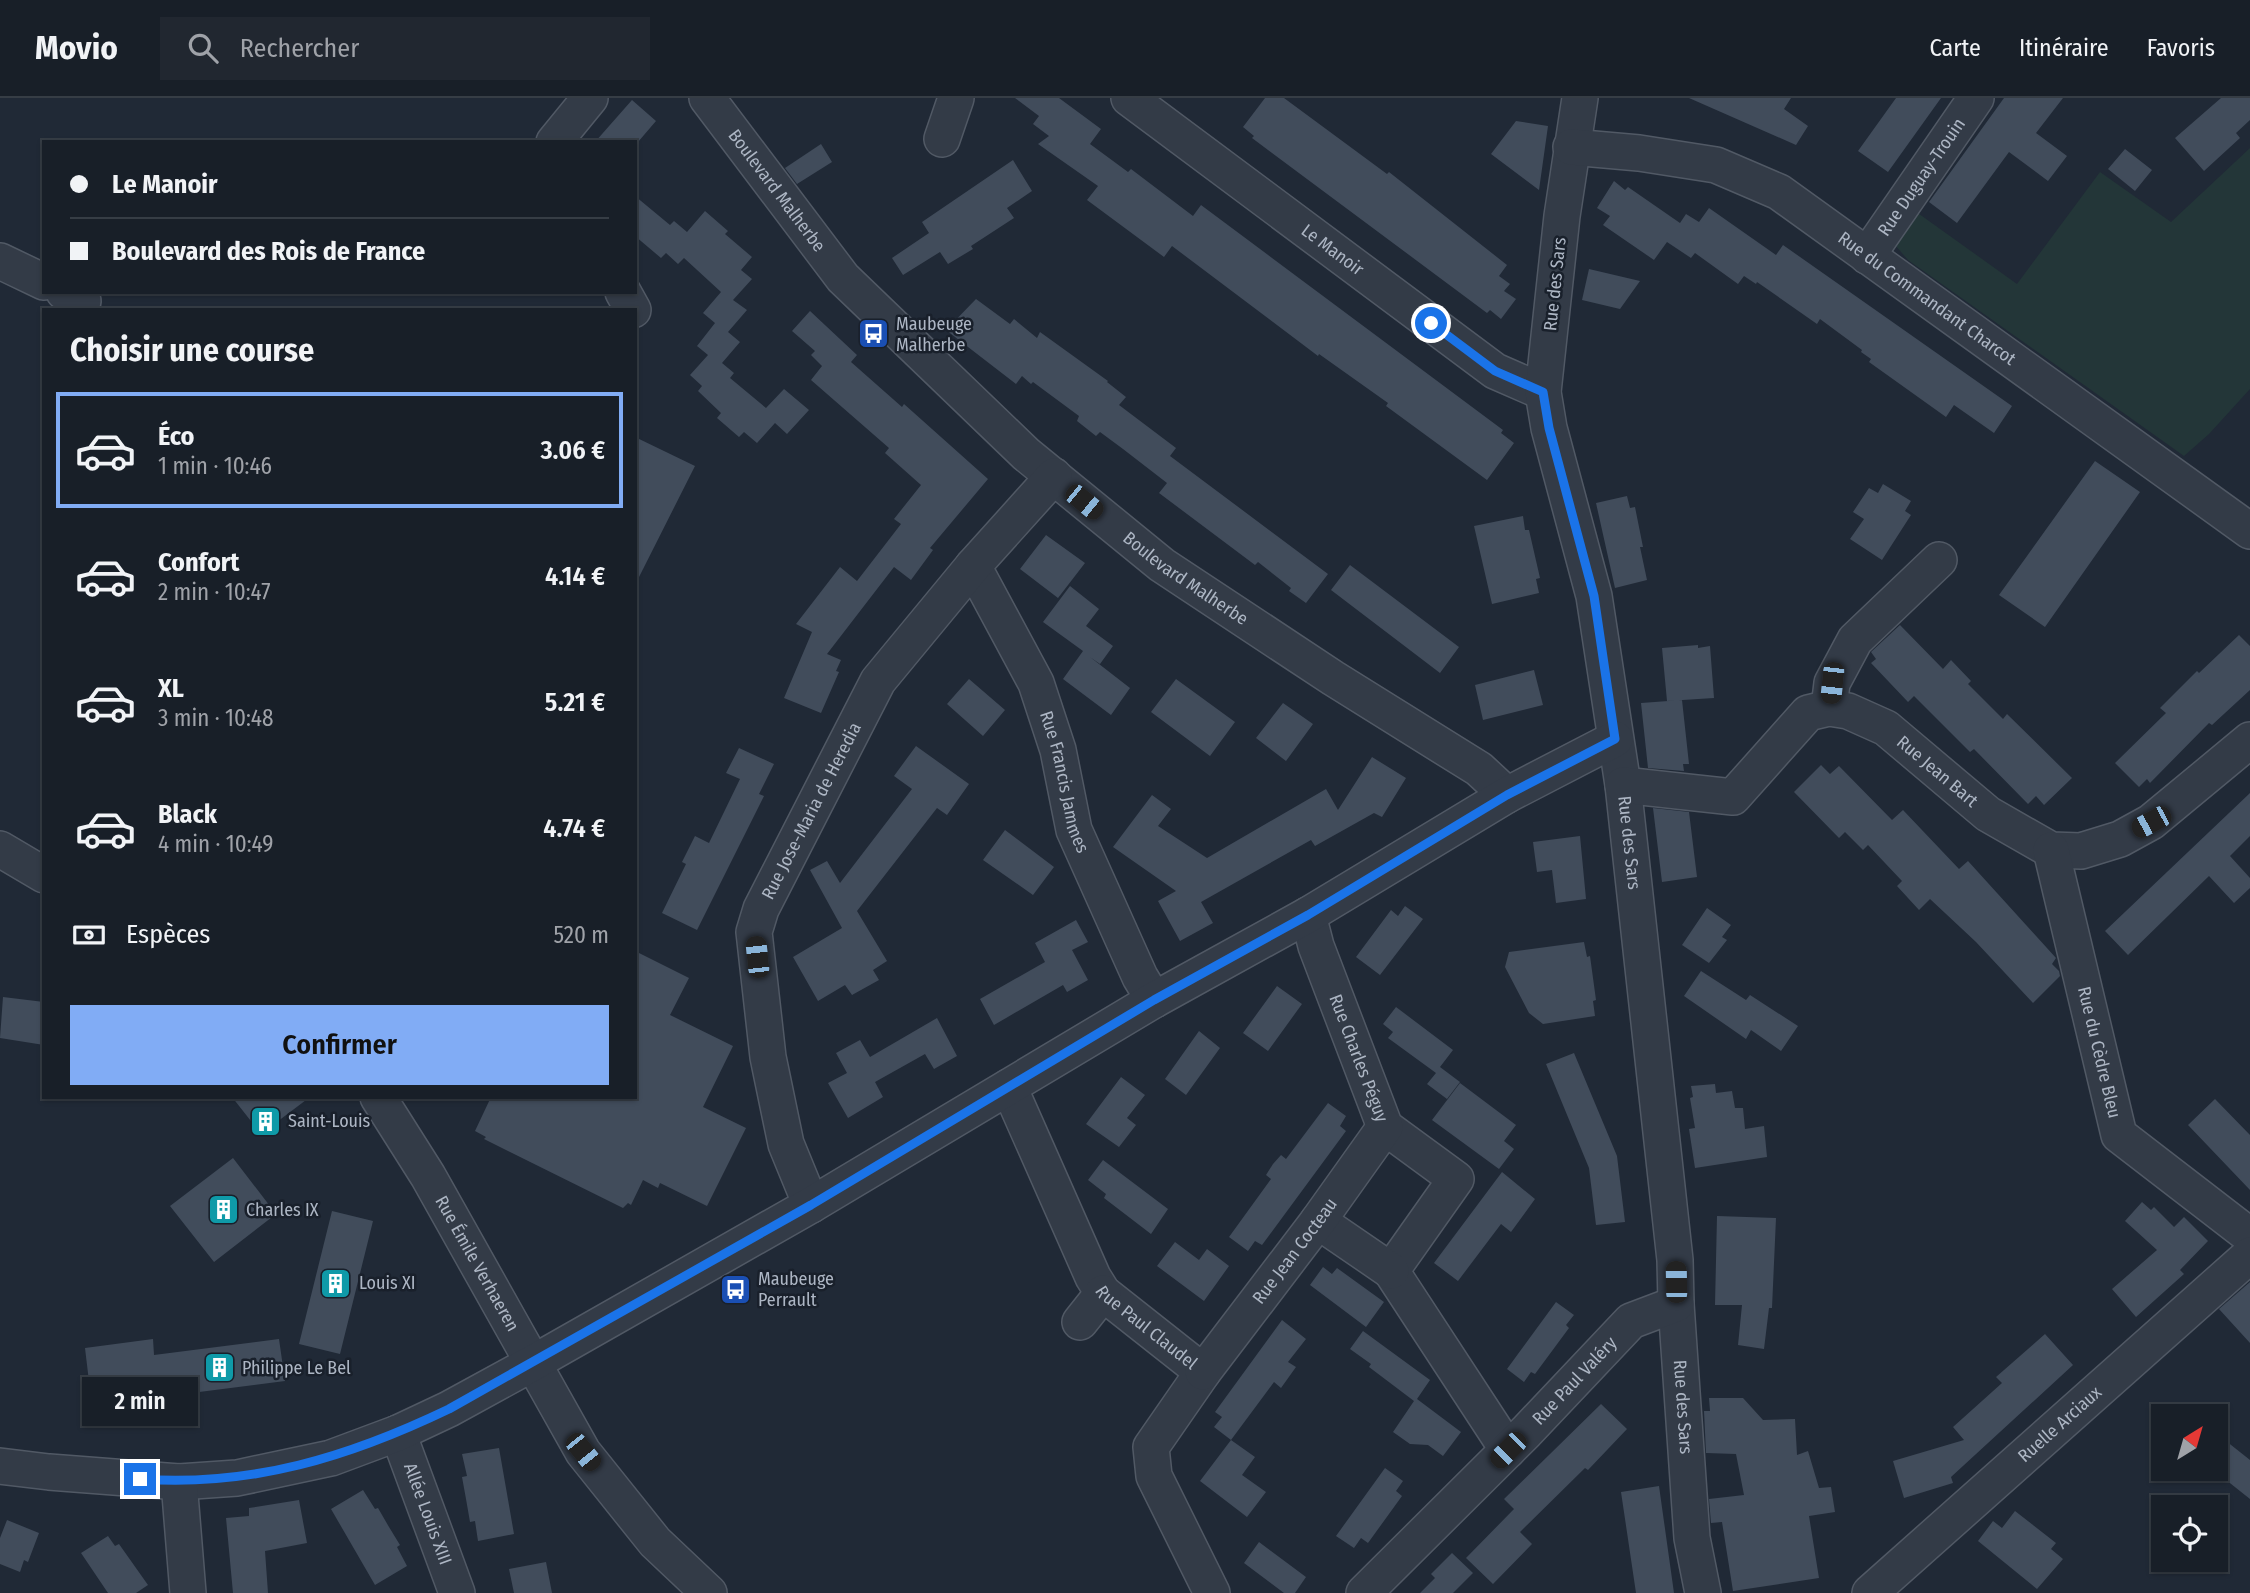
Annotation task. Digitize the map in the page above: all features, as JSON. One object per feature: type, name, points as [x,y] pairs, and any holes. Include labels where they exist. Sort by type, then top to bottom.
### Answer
[{"type":"street","points":[[556,140],[590,98]]},
{"type":"street","name":"Boulevard Malherbe","points":[[707,98],[843,278],[1026,454],[1162,565],[1333,678],[1479,769],[1507,795]]},
{"type":"street","points":[[942,139],[956,98]]},
{"type":"street","name":"Le Manoir","points":[[1129,98],[1495,371],[1543,392]]},
{"type":"street","name":"Rue des Sars","points":[[1580,98],[1571,147],[1543,392],[1549,428],[1594,596],[1623,785],[1675,1260],[1692,1538],[1703,1593]]},
{"type":"street","name":"Rue Duguay-Trouin","points":[[1867,256],[1976,98]]},
{"type":"street","name":"Rue du Commandant Charcot","points":[[1571,147],[1639,153],[1716,165],[1779,192],[2250,531]]},
{"type":"street","points":[[0,261],[42,281]]},
{"type":"street","name":"Rue Jose-Maria de Heredia","points":[[811,1205],[786,1144],[768,1056],[754,932],[761,909],[878,681],[973,566],[1054,476]]},
{"type":"street","points":[[1623,785],[1733,797],[1808,713],[1829,708],[1832,683],[1855,640],[1939,561]]},
{"type":"street","name":"Rue Francis Jammes","points":[[973,566],[1036,683],[1058,750],[1074,830],[1140,977],[1154,1000]]},
{"type":"street","name":"Rue Jean Bart","points":[[1829,708],[1848,711],[1885,727],[1988,814],[2051,850]]},
{"type":"street","points":[[0,1466],[179,1482],[237,1478],[331,1458],[398,1433],[449,1409],[533,1363],[811,1205],[1154,1000],[1308,915],[1507,795],[1615,739]]},
{"type":"street","points":[[2051,850],[2081,851],[2120,839],[2151,822],[2250,740]]},
{"type":"street","points":[[0,849],[42,874]]},
{"type":"street","name":"Rue du Cèdre Bleu","points":[[2051,850],[2119,1135],[2250,1236]]},
{"type":"street","name":"Rue Charles Péguy","points":[[1308,915],[1316,946],[1385,1127],[1457,1179],[1391,1271]]},
{"type":"street","name":"Rue Paul Claudel","points":[[1009,1087],[1093,1277],[1103,1293],[1203,1372],[1151,1447],[1154,1476],[1212,1593]]},
{"type":"street","name":"Rue Émile Verhaeren","points":[[378,1099],[428,1176],[583,1452],[654,1542],[709,1593]]},
{"type":"street","name":"Rue Jean Cocteau","points":[[1203,1372],[1318,1221],[1385,1127]]},
{"type":"street","points":[[1318,1221],[1391,1271],[1508,1450]]},
{"type":"street","name":"Ruelle Arciaux","points":[[1870,1593],[2250,1255]]},
{"type":"street","points":[[1080,1322],[1103,1293]]},
{"type":"street","name":"Rue Paul Valéry","points":[[1364,1593],[1508,1450],[1632,1321],[1676,1304]]},
{"type":"street","name":"Allée Louis XIII","points":[[398,1433],[457,1593]]},
{"type":"street","points":[[179,1482],[188,1593]]},
{"type":"shaded area","points":[[2250,148],[2250,389],[2209,434],[2184,456],[1908,260],[1895,245],[1915,211],[2017,284],[2100,172],[2171,222]]},
{"type":"building","points":[[1015,98],[1059,98],[1101,129],[1090,144],[1128,172],[1131,169],[1193,216],[1201,205],[1503,430],[1501,433],[1514,443],[1487,480],[1386,406],[1388,403],[1319,354],[1318,356],[1172,246],[1164,257],[1087,200],[1098,186],[1038,144],[1049,136],[1033,124],[1039,116]]},
{"type":"building","points":[[1265,98],[1284,98],[1387,174],[1389,172],[1507,265],[1499,276],[1510,284],[1504,291],[1516,299],[1501,319],[1490,310],[1487,313],[1252,138],[1254,136],[1243,127]]},
{"type":"building","points":[[1689,98],[1791,98],[1784,109],[1808,126],[1796,145]]},
{"type":"building","points":[[1896,98],[1941,98],[1888,172],[1858,151]]},
{"type":"building","points":[[2004,98],[2063,98],[2036,133],[2067,156],[2048,181],[2009,152],[1957,223],[1929,202]]},
{"type":"building","points":[[2221,98],[2250,98],[2250,120],[2236,133],[2240,138],[2204,171],[2175,138]]},
{"type":"building","points":[[632,100],[656,121],[638,142],[597,140]]},
{"type":"building","points":[[1516,121],[1548,126],[1539,190],[1491,154]]},
{"type":"building","points":[[821,144],[832,162],[797,184],[785,168]]},
{"type":"building","points":[[2125,149],[2152,170],[2135,191],[2108,169]]},
{"type":"building","points":[[1013,160],[1032,191],[1007,208],[1014,218],[948,264],[940,252],[903,275],[892,258],[929,233],[922,222]]},
{"type":"building","points":[[1614,181],[1625,190],[1628,187],[1680,223],[1686,214],[1699,222],[1709,208],[1776,255],[1783,245],[2012,406],[1994,433],[1954,405],[1946,417],[1869,362],[1871,359],[1861,352],[1862,350],[1820,319],[1817,324],[1757,282],[1756,284],[1744,276],[1738,284],[1695,253],[1691,258],[1667,242],[1654,260],[1603,225],[1610,216],[1597,208]]},
{"type":"building","points":[[637,198],[670,225],[674,221],[687,232],[705,211],[728,231],[725,234],[752,257],[741,270],[752,279],[733,300],[747,310],[728,332],[740,342],[722,363],[734,373],[730,378],[766,408],[784,389],[809,410],[787,434],[775,423],[757,443],[744,432],[739,437],[717,418],[721,413],[698,391],[702,386],[690,375],[708,355],[697,346],[715,323],[703,313],[721,292],[684,258],[678,264],[666,253],[661,258],[637,238]]},
{"type":"building","points":[[1589,269],[1640,281],[1620,309],[1582,300]]},
{"type":"building","points":[[976,299],[1010,324],[1014,319],[1037,338],[1040,332],[1108,381],[1126,397],[1119,405],[1176,448],[1170,456],[1328,574],[1306,603],[1258,562],[1255,565],[1159,493],[1167,483],[1123,449],[1100,432],[1096,436],[1077,421],[1079,416],[1033,382],[1031,384],[1022,376],[1016,384],[946,330]]},
{"type":"building","points":[[810,311],[857,355],[851,362],[902,407],[904,404],[988,479],[930,548],[933,550],[911,580],[894,567],[827,654],[841,660],[836,671],[839,672],[821,713],[784,698],[812,632],[796,624],[840,567],[857,581],[901,524],[894,519],[921,485],[885,453],[889,448],[811,380],[822,366],[811,355],[815,351],[792,331]]},
{"type":"building","points":[[637,438],[695,466],[637,581]]},
{"type":"building","points":[[2095,461],[2140,492],[2045,627],[1999,595]]},
{"type":"building","points":[[1883,484],[1911,501],[1905,511],[1911,515],[1882,560],[1850,539],[1864,519],[1853,512],[1869,488],[1878,493]]},
{"type":"building","points":[[1627,496],[1630,508],[1635,507],[1647,580],[1615,588],[1596,503]]},
{"type":"building","points":[[1523,516],[1540,578],[1536,579],[1539,593],[1492,604],[1474,526]]},
{"type":"building","points":[[1046,535],[1085,563],[1058,598],[1020,569]]},
{"type":"building","points":[[1350,565],[1459,647],[1440,673],[1331,590]]},
{"type":"building","points":[[1070,586],[1099,609],[1086,626],[1113,646],[1100,664],[1090,657],[1130,688],[1111,715],[1063,679],[1083,651],[1043,622]]},
{"type":"building","points":[[1900,625],[1943,669],[1951,660],[1971,681],[1968,684],[2003,719],[2007,714],[2072,778],[2044,805],[2036,796],[2028,804],[1974,749],[1970,752],[1914,696],[1908,702],[1871,663],[1876,659],[1871,652]]},
{"type":"building","points":[[2239,635],[2250,646],[2250,690],[2212,725],[2209,723],[2150,783],[2147,779],[2139,787],[2115,763],[2166,713],[2160,708]]},
{"type":"building","points":[[1698,645],[1698,648],[1710,646],[1714,698],[1667,701],[1662,648]]},
{"type":"building","points":[[1534,670],[1543,705],[1483,720],[1475,685]]},
{"type":"building","points":[[969,679],[1005,710],[983,736],[947,704]]},
{"type":"building","points":[[1176,679],[1235,722],[1210,756],[1151,712]]},
{"type":"building","points":[[1682,700],[1689,764],[1683,764],[1684,771],[1648,768],[1641,703]]},
{"type":"building","points":[[1283,703],[1313,724],[1286,761],[1256,738]]},
{"type":"building","points":[[916,746],[969,784],[947,815],[937,808],[857,911],[887,961],[873,970],[879,980],[852,995],[845,985],[818,1001],[793,957],[842,928],[810,870],[827,861],[840,883],[912,789],[894,776]]},
{"type":"building","points":[[739,748],[774,764],[759,794],[764,796],[697,930],[662,913],[686,864],[682,862],[695,836],[709,843],[740,779],[726,773]]},
{"type":"building","points":[[1372,757],[1406,778],[1382,817],[1374,813],[1315,846],[1311,840],[1201,902],[1213,923],[1180,941],[1158,901],[1176,891],[1113,847],[1152,795],[1171,809],[1158,826],[1207,858],[1326,789],[1338,810]]},
{"type":"building","points":[[1821,765],[1830,774],[1839,766],[1892,820],[1903,810],[1959,869],[1968,861],[2056,958],[2052,964],[2060,976],[2033,1003],[1976,942],[1930,899],[1919,910],[1897,886],[1902,881],[1868,845],[1863,850],[1845,832],[1839,838],[1794,792]]},
{"type":"building","points":[[2250,793],[2250,836],[2230,856],[2250,878],[2250,888],[2234,903],[2209,876],[2128,955],[2105,931]]},
{"type":"building","points":[[1653,808],[1689,812],[1697,877],[1662,882]]},
{"type":"building","points":[[1005,830],[1054,867],[1033,895],[983,860]]},
{"type":"building","points":[[1580,836],[1586,899],[1556,903],[1552,870],[1537,872],[1533,842]]},
{"type":"building","points":[[1405,906],[1423,919],[1380,975],[1356,957],[1391,910],[1398,916]]},
{"type":"building","points":[[1707,908],[1731,925],[1722,937],[1727,940],[1709,963],[1682,945]]},
{"type":"building","points":[[1076,920],[1088,942],[1072,950],[1088,980],[1067,992],[1063,985],[994,1025],[980,999],[1045,962],[1035,943]]},
{"type":"building","points":[[1584,942],[1587,957],[1590,956],[1596,1000],[1593,1001],[1595,1016],[1543,1024],[1529,1013],[1505,967],[1509,952]]},
{"type":"building","points":[[637,952],[689,978],[670,1015],[733,1046],[703,1107],[746,1128],[707,1206],[660,1183],[658,1188],[643,1180],[631,1205],[628,1203],[623,1208],[484,1139],[486,1137],[475,1131],[490,1099],[637,1099]]},
{"type":"building","points":[[1701,971],[1746,1000],[1750,995],[1798,1026],[1781,1051],[1751,1030],[1746,1039],[1684,996]]},
{"type":"building","points":[[1277,986],[1302,1004],[1268,1051],[1243,1033]]},
{"type":"building","points":[[3,997],[42,1002],[42,1045],[0,1038]]},
{"type":"building","points":[[1396,1007],[1453,1050],[1440,1067],[1460,1082],[1447,1099],[1427,1084],[1436,1073],[1388,1038],[1393,1032],[1383,1024]]},
{"type":"building","points":[[937,1018],[957,1056],[934,1069],[925,1054],[875,1082],[883,1097],[848,1118],[828,1083],[847,1073],[836,1053],[860,1040],[870,1057]]},
{"type":"building","points":[[1199,1031],[1220,1048],[1186,1095],[1165,1079]]},
{"type":"building","points":[[1574,1053],[1617,1156],[1625,1222],[1596,1225],[1589,1168],[1546,1064]]},
{"type":"building","points":[[1121,1077],[1145,1095],[1127,1118],[1136,1125],[1119,1147],[1086,1124]]},
{"type":"building","points":[[1460,1083],[1516,1125],[1504,1141],[1514,1149],[1499,1169],[1432,1120]]},
{"type":"building","points":[[1715,1084],[1716,1093],[1732,1091],[1735,1108],[1743,1108],[1745,1129],[1764,1126],[1767,1157],[1695,1168],[1689,1129],[1695,1128],[1690,1098],[1693,1097],[1691,1086]]},
{"type":"building","name":"Saint-Louis","points":[[234,1099],[307,1099],[261,1134]]},
{"type":"building","points":[[2215,1099],[2250,1135],[2250,1190],[2188,1125]]},
{"type":"building","points":[[1328,1103],[1346,1116],[1340,1126],[1346,1131],[1262,1245],[1255,1241],[1248,1251],[1229,1237],[1271,1179],[1266,1175],[1273,1164],[1281,1155],[1286,1159]]},
{"type":"building","name":"Charles IX","points":[[233,1158],[276,1214],[214,1262],[170,1206]]},
{"type":"building","points":[[1103,1160],[1168,1209],[1151,1234],[1104,1198],[1106,1194],[1088,1180]]},
{"type":"building","points":[[1502,1172],[1535,1199],[1511,1232],[1501,1224],[1458,1281],[1434,1263]]},
{"type":"building","points":[[2142,1202],[2151,1210],[2154,1207],[2174,1227],[2184,1217],[2208,1241],[2180,1270],[2184,1274],[2136,1317],[2112,1289],[2157,1250],[2125,1221]]},
{"type":"building","name":"Louis XI","points":[[332,1211],[373,1221],[340,1354],[299,1344]]},
{"type":"building","points":[[1717,1216],[1776,1218],[1772,1308],[1769,1308],[1764,1349],[1738,1345],[1742,1305],[1715,1305]]},
{"type":"building","points":[[1175,1242],[1199,1260],[1207,1249],[1229,1266],[1204,1301],[1157,1266]]},
{"type":"building","points":[[1323,1267],[1332,1274],[1337,1268],[1384,1302],[1366,1327],[1310,1285]]},
{"type":"building","points":[[2250,1282],[2250,1343],[2219,1309]]},
{"type":"building","points":[[1556,1302],[1574,1315],[1566,1325],[1569,1328],[1535,1374],[1531,1372],[1524,1382],[1507,1369]]},
{"type":"building","points":[[1282,1320],[1306,1339],[1288,1362],[1296,1367],[1281,1388],[1274,1382],[1231,1440],[1214,1427],[1222,1417],[1215,1412]]},
{"type":"building","points":[[1363,1331],[1430,1380],[1417,1399],[1461,1432],[1443,1456],[1428,1445],[1410,1444],[1393,1432],[1414,1401],[1350,1349]]},
{"type":"building","points":[[2045,1334],[2073,1365],[1951,1477],[1953,1483],[1904,1498],[1893,1461],[1964,1440],[1953,1427],[2002,1383],[1996,1377]]},
{"type":"building","name":"Philippe Le Bel","points":[[153,1339],[154,1355],[279,1339],[285,1381],[160,1397],[158,1381],[90,1390],[85,1348]]},
{"type":"building","points":[[1709,1398],[1743,1398],[1763,1420],[1795,1419],[1797,1455],[1808,1451],[1819,1488],[1831,1487],[1835,1512],[1809,1516],[1819,1578],[1733,1591],[1722,1522],[1711,1523],[1709,1499],[1744,1495],[1736,1454],[1706,1453],[1704,1411],[1710,1411]]},
{"type":"building","points":[[1601,1404],[1627,1429],[1588,1470],[1585,1468],[1520,1532],[1532,1544],[1493,1584],[1466,1558],[1514,1509],[1504,1499]]},
{"type":"building","points":[[1231,1440],[1255,1457],[1242,1475],[1266,1492],[1247,1517],[1200,1481]]},
{"type":"building","points":[[2228,1443],[2250,1460],[2250,1499],[2227,1481]]},
{"type":"building","points":[[499,1448],[514,1534],[478,1541],[475,1521],[470,1522],[462,1477],[467,1476],[462,1454]]},
{"type":"building","points":[[1385,1468],[1403,1481],[1396,1491],[1402,1496],[1368,1543],[1361,1538],[1354,1548],[1336,1536]]},
{"type":"building","points":[[1659,1486],[1674,1593],[1636,1593],[1621,1492]]},
{"type":"building","points":[[363,1490],[375,1509],[378,1508],[400,1545],[397,1547],[407,1566],[375,1585],[331,1509]]},
{"type":"building","points":[[299,1500],[307,1543],[265,1551],[268,1593],[233,1593],[226,1518],[249,1516],[249,1508]]},
{"type":"building","points":[[2015,1511],[2056,1543],[2051,1549],[2063,1559],[2037,1589],[1978,1541],[1993,1521],[2002,1528]]},
{"type":"building","points":[[7,1520],[39,1533],[28,1562],[24,1560],[20,1572],[0,1564],[0,1538]]},
{"type":"building","points":[[108,1536],[115,1546],[119,1544],[148,1585],[136,1593],[108,1593],[81,1553]]},
{"type":"building","points":[[1259,1542],[1306,1577],[1295,1593],[1284,1593],[1244,1563]]},
{"type":"building","points":[[1452,1553],[1473,1573],[1453,1593],[1420,1593],[1435,1578],[1431,1574]]},
{"type":"building","points":[[546,1562],[552,1593],[514,1593],[509,1569]]},
{"type":"place","name":"Maubeuge Malherbe","points":[[873,334]]},
{"type":"place","name":"Saint-Louis","points":[[265,1121]]},
{"type":"place","name":"Charles IX","points":[[223,1210]]},
{"type":"place","name":"Louis XI","points":[[336,1283]]},
{"type":"place","name":"Maubeuge Perrault","points":[[735,1289]]},
{"type":"place","name":"Philippe Le Bel","points":[[219,1368]]},
{"type":"route","points":[[140,1479],[179,1482],[237,1478],[331,1458],[398,1433],[449,1409],[811,1205],[1154,1000],[1308,915],[1507,795],[1615,739],[1594,596],[1549,428],[1543,392],[1495,371],[1431,323]]}]
